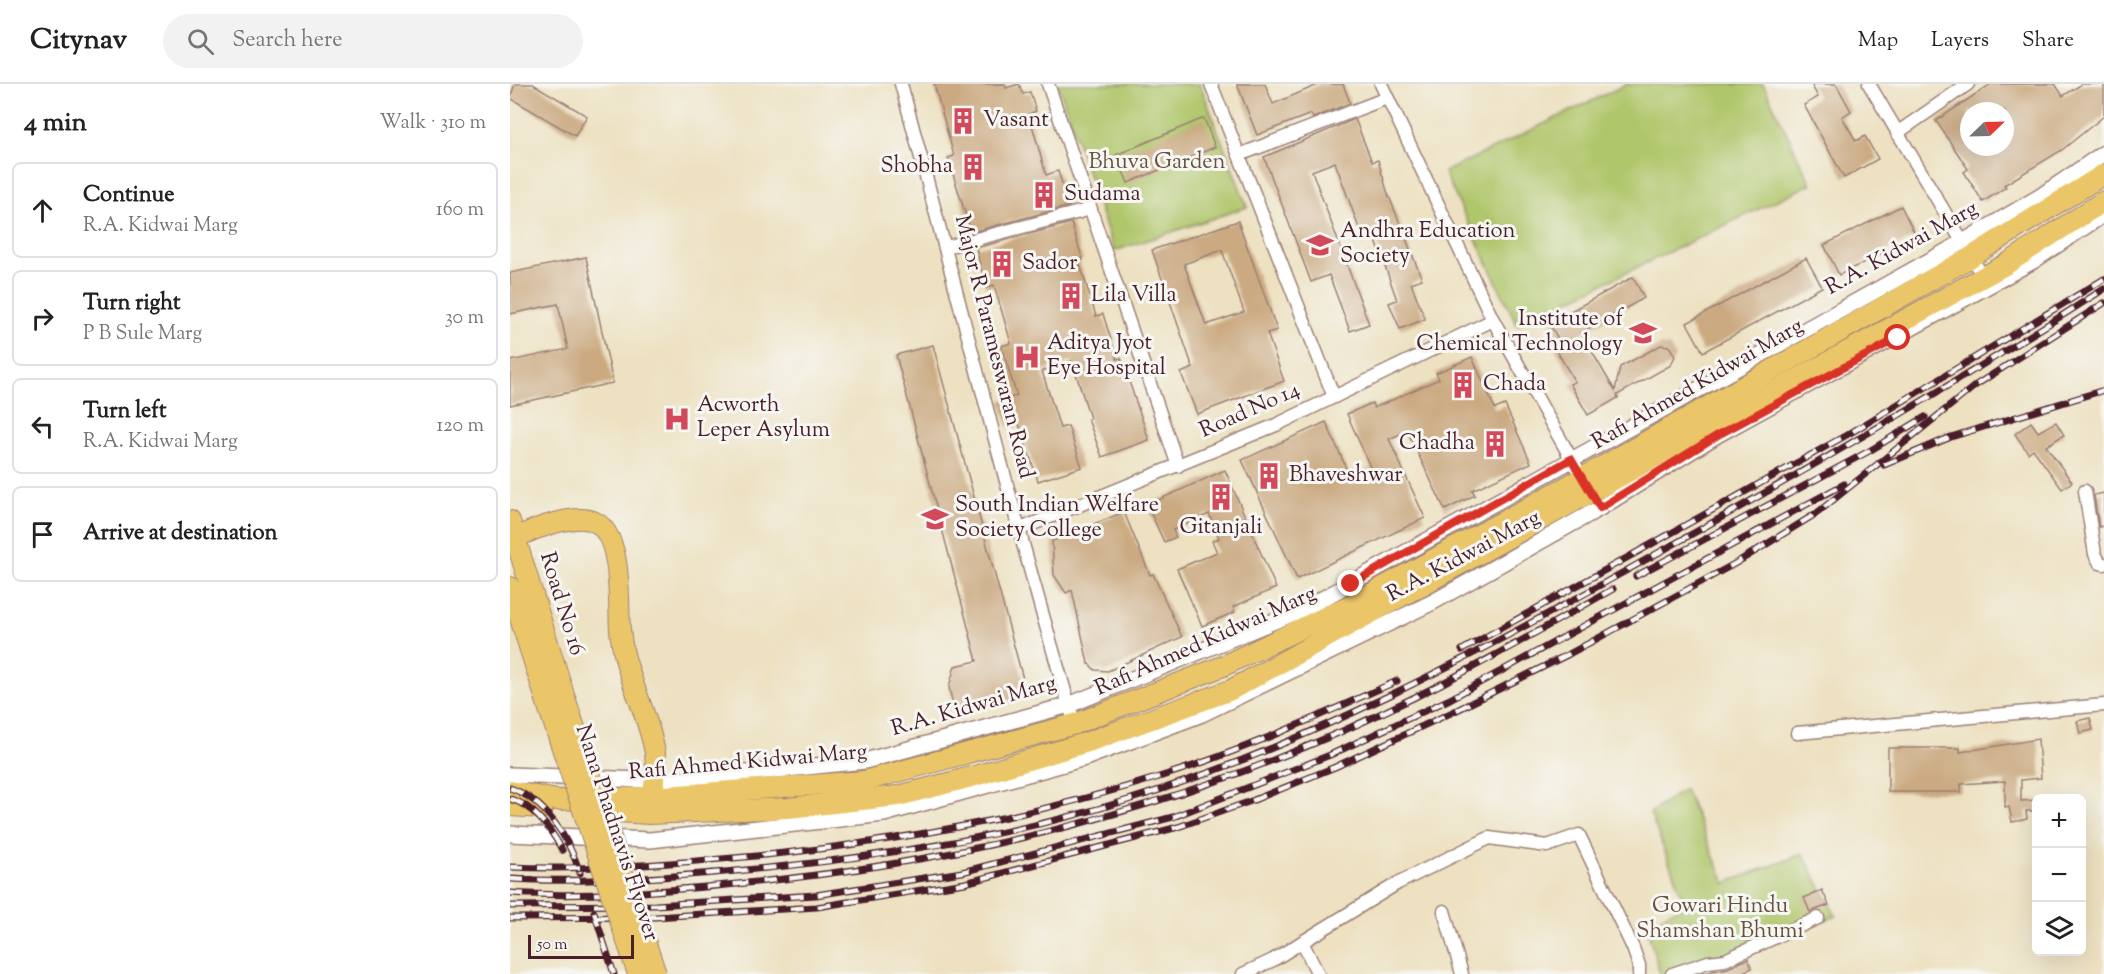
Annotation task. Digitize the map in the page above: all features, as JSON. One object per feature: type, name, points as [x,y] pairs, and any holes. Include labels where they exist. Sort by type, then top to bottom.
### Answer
[{"type":"main road","name":"Rafi Ahmed Kidwai Marg","points":[[510,791],[557,800],[653,797],[864,781],[1075,724],[1222,666],[1356,602],[1585,484],[1967,249],[2104,174]]},
{"type":"main road","points":[[510,806],[653,797],[788,808],[898,796],[1083,751],[1231,690],[1585,484],[1986,281],[2104,201]]},
{"type":"main road","points":[[513,529],[539,527],[572,520],[594,520],[606,531],[615,557],[621,633],[654,751],[653,797]]},
{"type":"main road","name":"Road No 16","points":[[513,529],[557,703]]},
{"type":"main road","name":"Road No 16","points":[[510,587],[557,703]]},
{"type":"main road","name":"Nana Phadnavis Flyover","points":[[557,703],[638,974]]},
{"type":"main road","name":"Nana Phadnavis Flyover","points":[[557,703],[656,974]]},
{"type":"street","name":"Major R Parameswaran Road","points":[[901,84],[946,247],[1018,530],[1083,751]]},
{"type":"street","points":[[1048,84],[1178,466]]},
{"type":"street","points":[[1211,84],[1334,397]]},
{"type":"street","points":[[1381,84],[1493,320],[1600,508]]},
{"type":"street","points":[[1869,84],[1986,281]]},
{"type":"street","points":[[1897,133],[1968,84]]},
{"type":"street","points":[[1239,155],[1387,98]]},
{"type":"street","name":"R.A. Kidwai Marg","points":[[510,776],[653,797],[668,780],[865,761],[1070,705],[1306,608],[1571,459],[1967,249],[2104,153]]},
{"type":"street","points":[[946,247],[1091,209]]},
{"type":"street","name":"R.A. Kidwai Marg","points":[[510,834],[650,840],[884,814],[1213,709],[1433,602],[1600,508],[1718,435],[1986,281],[2033,261],[2104,214]]},
{"type":"street","name":"Road No 14","points":[[1018,530],[1178,466],[1334,397],[1493,320]]},
{"type":"street","points":[[2085,491],[2096,554],[2100,563],[2104,564]]},
{"type":"street","points":[[1797,734],[2104,705]]},
{"type":"street","points":[[650,840],[653,797]]},
{"type":"street","points":[[1243,974],[1273,960],[1398,883],[1489,838],[1547,846],[1579,835],[1640,964],[1639,974]]},
{"type":"street","points":[[1444,911],[1462,974]]},
{"type":"street","points":[[1672,974],[1708,962],[1725,960],[1818,918]]},
{"type":"street","points":[[1302,942],[1318,974]]},
{"type":"green space","name":"Bhuva Garden","points":[[1058,84],[1200,84],[1247,207],[1114,251]]},
{"type":"green space","points":[[1627,84],[1763,84],[1811,184],[1517,325],[1444,172]]},
{"type":"green space","name":"Gowari Hindu Shamshan Bhumi","points":[[1685,789],[1725,883],[1803,854],[1836,916],[1683,974],[1660,974],[1646,925],[1685,904],[1650,813]]},
{"type":"building","points":[[515,84],[533,84],[587,116],[575,136],[510,98]]},
{"type":"building","points":[[934,84],[1005,84],[1006,88],[1019,84],[1023,94],[1030,92],[1036,111],[1029,114],[1046,175],[1058,171],[1069,206],[971,232],[948,158],[954,156]]},
{"type":"building","points":[[1237,84],[1265,84],[1273,104],[1320,84],[1343,84],[1350,103],[1313,118],[1311,114],[1257,135]]},
{"type":"building","points":[[1811,84],[1836,84],[1851,111],[1842,117],[1856,141],[1865,136],[1878,159],[1844,178],[1804,105],[1818,97]]},
{"type":"building","points":[[1991,84],[2055,84],[2063,96],[2082,84],[2104,84],[2104,116],[2062,150],[2004,185],[2006,187],[1983,202],[1964,172],[1968,169],[1936,121],[1960,105],[1960,156],[2014,156],[2014,102],[1964,102]]},
{"type":"building","points":[[1204,118],[1215,147],[1128,183],[1116,155]]},
{"type":"building","points":[[1355,119],[1372,162],[1378,160],[1387,191],[1422,279],[1411,283],[1425,319],[1400,329],[1389,303],[1397,300],[1375,238],[1364,242],[1335,162],[1312,171],[1369,324],[1350,331],[1329,275],[1311,282],[1264,157]]},
{"type":"building","points":[[1901,206],[1916,236],[1839,275],[1824,245]]},
{"type":"building","points":[[1238,221],[1277,330],[1267,333],[1284,381],[1197,414],[1181,373],[1193,368],[1152,250]],"holes":[[[1222,250],[1244,312],[1206,325],[1184,264]]]},
{"type":"building","points":[[1071,223],[1083,260],[1079,261],[1096,316],[1103,314],[1117,359],[1121,358],[1149,440],[1102,457],[1088,419],[1090,418],[1072,361],[1042,371],[1060,428],[1068,426],[1082,467],[1038,481],[1019,424],[1008,428],[1000,401],[1017,396],[1001,346],[1011,343],[994,285],[986,288],[976,248]]},
{"type":"building","points":[[586,257],[613,383],[510,405],[510,361],[568,349],[558,304],[510,314],[510,273]]},
{"type":"building","points":[[1806,258],[1822,287],[1703,352],[1687,323]]},
{"type":"building","points":[[1633,277],[1644,298],[1581,333],[1615,391],[1620,367],[1661,345],[1669,346],[1675,356],[1671,365],[1617,395],[1618,398],[1588,415],[1570,384],[1575,382],[1552,343],[1558,339],[1549,323]]},
{"type":"building","points":[[933,345],[1023,679],[1013,699],[968,712],[953,706],[949,687],[955,666],[977,661],[896,355]]},
{"type":"building","points":[[1472,357],[1495,409],[1505,405],[1531,463],[1472,490],[1475,495],[1445,510],[1407,431],[1389,439],[1425,518],[1297,579],[1242,460],[1326,422],[1351,479],[1371,469],[1347,414],[1372,403],[1374,408],[1439,379],[1436,373]]},
{"type":"building","points":[[2031,422],[2038,432],[2056,422],[2064,435],[2046,446],[2072,482],[2062,489],[2033,449],[2028,453],[2015,434]]},
{"type":"building","points":[[1225,470],[1276,588],[1233,607],[1235,612],[1202,626],[1177,569],[1217,552],[1212,541],[1219,538],[1209,514],[1173,530],[1176,537],[1164,542],[1147,505]]},
{"type":"building","points":[[2104,493],[2104,526],[2099,527],[2094,495]]},
{"type":"building","points":[[1124,512],[1150,575],[1153,574],[1182,637],[1108,671],[1095,670],[1088,663],[1072,590],[1066,593],[1054,575],[1052,541]]},
{"type":"building","points":[[2090,718],[2093,730],[2080,733],[2077,721]]},
{"type":"building","points":[[2038,739],[2041,778],[2021,780],[2021,801],[2032,800],[2032,811],[2026,811],[2027,819],[2012,822],[2009,807],[2005,807],[2005,781],[1961,784],[1961,792],[1888,792],[1888,748],[1960,748],[1960,752]]},
{"type":"building","points":[[1822,890],[1829,905],[1810,912],[1804,898]]},
{"type":"building","points":[[1748,959],[1752,968],[1738,974],[1700,974],[1728,968]]},
{"type":"railway","points":[[1462,650],[1852,432],[2104,279]]},
{"type":"railway","points":[[510,879],[595,880],[680,876],[884,854],[1032,826],[1128,800],[1195,778],[1326,725],[1517,631],[1816,464],[2104,289]]},
{"type":"railway","points":[[510,918],[655,917],[817,907],[965,883],[1178,827],[1254,800],[1335,767],[1457,710],[1569,654],[1736,563],[1817,513],[1976,385],[2104,303]]},
{"type":"railway","points":[[1884,465],[1951,437],[2104,390]]},
{"type":"railway","points":[[1636,576],[1871,450],[1925,417]]},
{"type":"railway","points":[[510,906],[655,905],[816,895],[962,872],[1173,817],[1330,755],[1450,699],[1844,484]]},
{"type":"railway","points":[[510,893],[567,895],[624,893],[825,874],[998,843],[1084,822],[1168,797],[1251,768],[1333,735],[1464,672],[1613,589]]},
{"type":"railway","points":[[510,867],[616,866],[776,854],[887,839],[997,819],[1105,793],[1189,767],[1279,733],[1397,681]]},
{"type":"railway","points":[[510,788],[523,794],[545,811],[563,834],[580,873]]},
{"type":"railway","points":[[510,799],[533,812],[553,834],[562,850]]},
{"type":"railway","points":[[594,912],[614,974]]},
{"type":"place","name":"Vasant","points":[[963,121]]},
{"type":"place","name":"Shobha","points":[[973,167]]},
{"type":"place","name":"Sudama","points":[[1044,195]]},
{"type":"place","name":"Andhra Education Society","points":[[1320,245]]},
{"type":"place","name":"Sador","points":[[1002,264]]},
{"type":"place","name":"Lila Villa","points":[[1071,296]]},
{"type":"place","name":"Institute of Chemical Technology","points":[[1643,333]]},
{"type":"place","name":"Aditya Jyot Eye Hospital","points":[[1027,357]]},
{"type":"place","name":"Chada","points":[[1463,385]]},
{"type":"place","name":"Acworth Leper Asylum","points":[[677,419]]},
{"type":"place","name":"Chadha","points":[[1495,444]]},
{"type":"place","name":"Bhaveshwar","points":[[1269,476]]},
{"type":"place","name":"Gitanjali","points":[[1221,497]]},
{"type":"place","name":"South Indian Welfare Society College","points":[[935,519]]},
{"type":"route","points":[[1351,584],[1571,459],[1600,508],[1718,435],[1898,338]]}]
